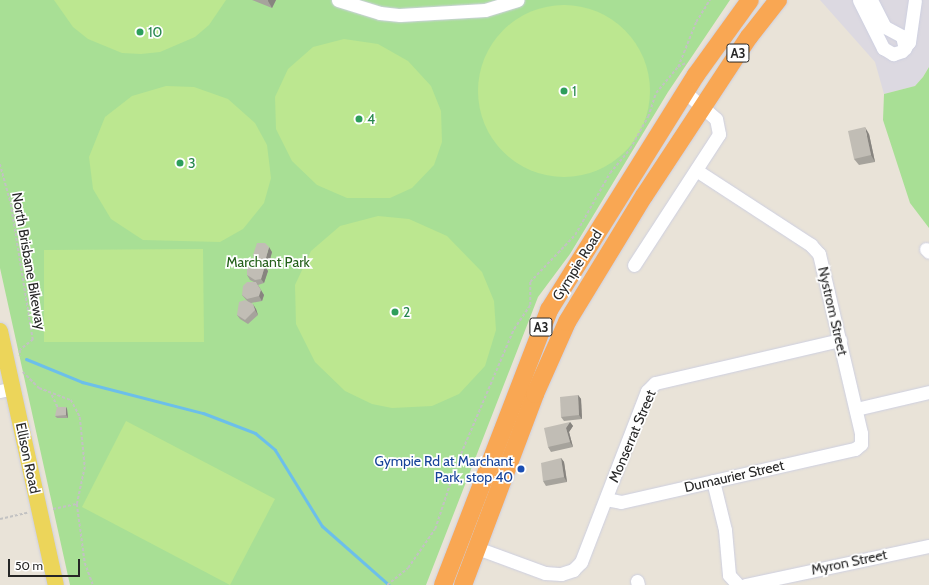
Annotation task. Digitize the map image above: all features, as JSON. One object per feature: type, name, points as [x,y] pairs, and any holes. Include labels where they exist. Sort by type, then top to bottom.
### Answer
[{"type":"highway","name":"Gympie Road","points":[[443,585],[549,310],[685,92],[750,0]]},
{"type":"highway","name":"Gympie Road","points":[[463,585],[535,394],[567,322],[703,106],[778,0]]},
{"type":"main road","name":"Ellison Road","points":[[0,330],[6,390],[40,511],[56,585]]},
{"type":"street","points":[[338,0],[380,13],[400,14],[485,10],[518,0]]},
{"type":"street","points":[[859,0],[885,51],[896,54],[904,49],[915,0]]},
{"type":"street","points":[[871,0],[885,27],[902,36],[904,49]]},
{"type":"street","points":[[634,265],[696,170],[720,130],[718,121],[703,106],[685,92]]},
{"type":"street","name":"Nystrom Street","points":[[696,170],[811,245],[819,254],[856,409],[860,444]]},
{"type":"street","name":"Monserrat Street","points":[[477,548],[545,572],[562,580],[581,562],[647,391],[655,383],[840,340]]},
{"type":"street","points":[[856,409],[929,392]]},
{"type":"street","name":"Dumaurier Street","points":[[606,499],[621,502],[855,449],[860,444]]},
{"type":"street","points":[[713,481],[725,530],[729,575],[739,585]]},
{"type":"street","name":"Myron Street","points":[[739,585],[929,546]]},
{"type":"path","name":"North Brisbane Bikeway","points":[[0,164],[11,204],[33,340],[20,350],[20,359]]},
{"type":"path","points":[[21,364],[27,378],[52,394],[71,400],[80,417],[85,467],[77,504],[85,563],[93,585]]},
{"type":"path","points":[[52,394],[58,410]]},
{"type":"path","points":[[457,463],[473,466],[476,462]]},
{"type":"path","points":[[0,520],[77,504]]},
{"type":"path","points":[[387,585],[395,578]]},
{"type":"shaded area","points":[[820,0],[929,0],[929,67],[923,77],[915,86],[884,94],[875,62]]},
{"type":"green space","name":"Marchant Park","points":[[0,0],[730,0],[668,92],[570,254],[538,297],[426,585],[70,585],[0,268]]},
{"type":"green space","name":"10","points":[[54,0],[226,0],[209,25],[195,37],[160,52],[141,54],[122,53],[88,39],[73,27]]},
{"type":"green space","name":"1","points":[[564,5],[581,7],[597,12],[612,20],[625,30],[635,43],[643,58],[648,74],[650,91],[648,108],[643,124],[635,139],[625,152],[612,162],[597,170],[581,175],[564,177],[547,175],[531,170],[516,162],[503,152],[493,139],[485,124],[480,108],[478,91],[480,74],[485,58],[493,43],[503,30],[516,20],[531,12],[547,7]]},
{"type":"green space","name":"4","points":[[344,39],[378,44],[408,61],[431,86],[441,111],[442,142],[434,165],[412,188],[390,198],[347,198],[317,185],[292,161],[276,129],[275,97],[288,69],[313,47]]},
{"type":"green space","points":[[929,67],[929,228],[910,203],[883,120],[884,94],[915,86]]},
{"type":"green space","name":"3","points":[[166,86],[194,87],[228,99],[255,123],[267,145],[271,178],[264,203],[243,229],[220,242],[143,240],[111,219],[93,189],[89,157],[105,117],[132,96]]},
{"type":"green space","name":"2","points":[[378,216],[409,219],[447,236],[482,272],[494,301],[496,330],[485,366],[459,394],[432,406],[392,408],[372,404],[345,391],[315,362],[296,324],[295,285],[311,251],[340,226]]},
{"type":"green space","points":[[203,249],[204,342],[44,342],[44,250]]},
{"type":"green space","points":[[126,421],[275,499],[230,585],[82,507]]},
{"type":"building","points":[[865,127],[871,155],[854,159],[848,131]]},
{"type":"building","points":[[257,243],[265,243],[269,247],[266,258],[260,260],[253,255]]},
{"type":"building","points":[[260,261],[265,266],[261,279],[255,280],[247,275],[247,266],[251,262]]},
{"type":"building","points":[[247,282],[256,282],[261,290],[259,296],[247,299],[242,295],[243,286]]},
{"type":"building","points":[[245,300],[253,304],[255,310],[245,320],[237,315],[239,302]]},
{"type":"building","points":[[578,395],[579,415],[561,417],[560,397]]},
{"type":"building","points":[[57,407],[66,407],[66,415],[55,416]]},
{"type":"building","points":[[570,422],[566,428],[570,442],[548,447],[544,428]]},
{"type":"building","points":[[561,458],[564,477],[543,481],[541,463]]},
{"type":"waterway","points":[[26,359],[82,382],[203,413],[255,433],[275,450],[322,526],[389,585]]},
{"type":"place","name":"10","points":[[140,32]]},
{"type":"place","name":"1","points":[[564,91]]},
{"type":"place","name":"4","points":[[359,119]]},
{"type":"place","name":"3","points":[[180,163]]},
{"type":"place","name":"2","points":[[395,312]]},
{"type":"place","name":"Gympie Rd at Marchant Park, stop 40","points":[[521,469]]}]
